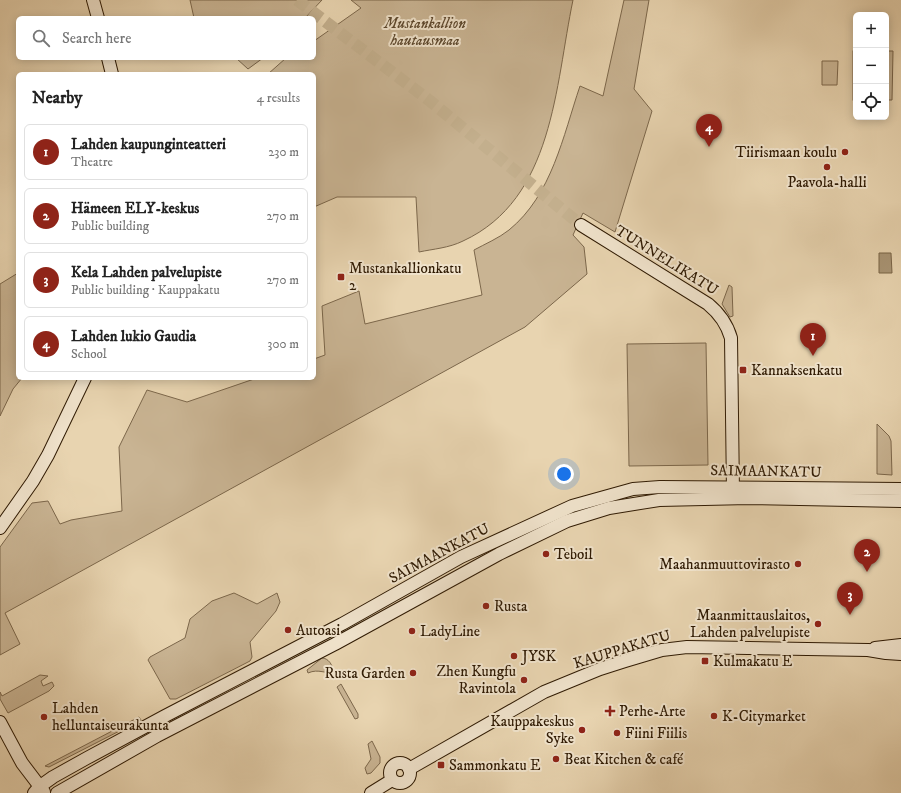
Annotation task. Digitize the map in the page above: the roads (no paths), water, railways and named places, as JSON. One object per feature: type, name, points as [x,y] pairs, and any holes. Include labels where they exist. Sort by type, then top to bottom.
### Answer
[{"type":"main road","points":[[93,0],[97,16]]},
{"type":"main road","points":[[108,60],[112,72]]},
{"type":"main road","name":"TUNNELIKATU","points":[[581,225],[708,304],[717,311],[724,322],[731,338],[733,492]]},
{"type":"main road","points":[[0,528],[33,481],[48,455],[84,380]]},
{"type":"main road","name":"SAIMAANKATU","points":[[40,791],[158,719],[342,624],[461,557],[562,510],[633,490],[660,487],[901,501]]},
{"type":"main road","name":"SAIMAANKATU","points":[[57,793],[157,736],[335,644],[489,559],[567,521],[631,503],[733,492],[901,489]]},
{"type":"main road","name":"KAUPPAKATU","points":[[868,650],[885,646],[901,645]]},
{"type":"main road","name":"KAUPPAKATU","points":[[371,793],[392,780],[390,772],[394,765],[402,764],[409,769],[544,692],[600,669],[662,650],[688,647],[868,650],[886,654],[901,654]]},
{"type":"main road","points":[[0,722],[22,763],[40,791]]},
{"type":"tunnel","points":[[297,0],[430,101],[581,225]]},
{"type":"place","name":"Lahden lukio Gaudia","points":[[709,147]]},
{"type":"place","name":"Tiirismaan koulu","points":[[845,152]]},
{"type":"place","name":"Paavola-halli","points":[[827,167]]},
{"type":"place","name":"Mustankallionkatu 2","points":[[341,277]]},
{"type":"place","name":"Lahden kaupunginteatteri","points":[[813,356]]},
{"type":"place","name":"Kannaksenkatu","points":[[743,370]]},
{"type":"place","name":"Teboil","points":[[546,554]]},
{"type":"place","name":"Maahanmuuttovirasto","points":[[798,564]]},
{"type":"place","name":"Hämeen ELY-keskus","points":[[867,572]]},
{"type":"place","name":"Rusta","points":[[486,606]]},
{"type":"place","name":"Kela Lahden palvelupiste","points":[[850,615]]},
{"type":"place","name":"Maanmittauslaitos, Lahden palvelupiste","points":[[818,624]]},
{"type":"place","name":"Autoasi","points":[[288,630]]},
{"type":"place","name":"LadyLine","points":[[412,631]]},
{"type":"place","name":"JYSK","points":[[514,656]]},
{"type":"place","name":"Kulmakatu E","points":[[705,661]]},
{"type":"place","name":"Rusta Garden","points":[[413,673]]},
{"type":"place","name":"Zhen Kungfu Ravintola","points":[[524,680]]},
{"type":"place","name":"Perhe-Arte","points":[[610,711]]},
{"type":"place","name":"K-Citymarket","points":[[714,716]]},
{"type":"place","name":"Lahden helluntaiseurakunta","points":[[44,717]]},
{"type":"place","name":"Kauppakeskus Syke","points":[[582,730]]},
{"type":"place","name":"Fiini Fiilis","points":[[617,733]]},
{"type":"place","name":"Beat Kitchen & café","points":[[556,759]]},
{"type":"place","name":"Sammonkatu E","points":[[441,765]]},
{"type":"park label","name":"Mustankallion hautausmaa","points":[[425,32]]}]
